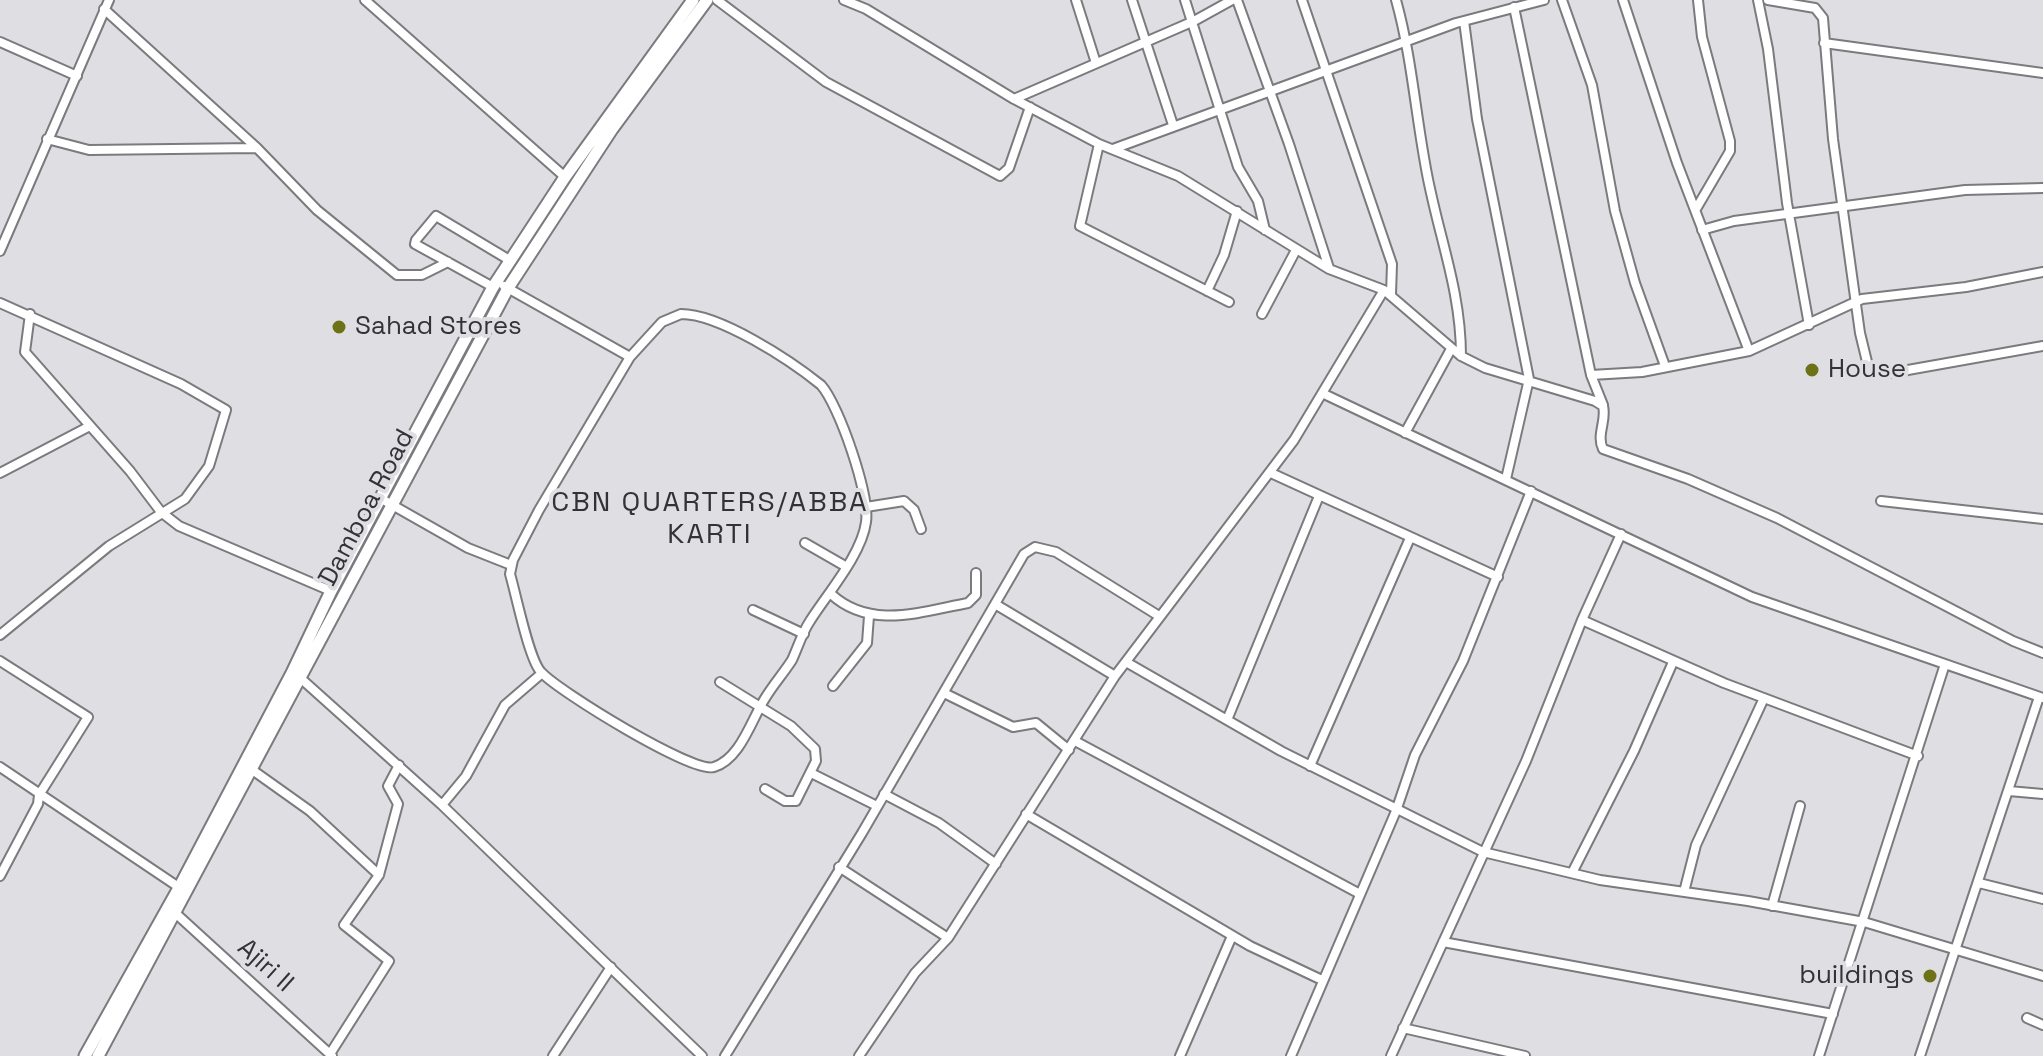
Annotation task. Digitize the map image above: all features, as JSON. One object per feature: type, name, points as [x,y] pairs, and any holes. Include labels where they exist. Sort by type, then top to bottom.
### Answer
[{"type":"main road","name":"Damboa Road","points":[[183,890],[251,769],[297,676],[331,591],[495,284],[565,177],[693,0]]},
{"type":"main road","name":"Damboa Road","points":[[98,1056],[297,676],[393,505],[508,288],[612,129],[707,0]]},
{"type":"main road","name":"Damboa Road","points":[[85,1056],[173,911]]},
{"type":"street","points":[[365,0],[565,177]]},
{"type":"street","points":[[717,0],[826,82],[1000,176],[1009,168],[1030,107]]},
{"type":"street","points":[[844,0],[866,9],[1014,99],[1099,144],[1178,176],[1329,269],[1388,292],[1461,356],[1485,368],[1529,379],[1603,406]]},
{"type":"street","points":[[1076,0],[1096,63]]},
{"type":"street","points":[[1132,0],[1173,125]]},
{"type":"street","points":[[1185,0],[1238,167],[1258,201],[1265,230]]},
{"type":"street","points":[[1014,99],[1145,39],[1194,21],[1234,0],[1271,93],[1329,269]]},
{"type":"street","points":[[859,1056],[915,973],[948,938],[1115,676],[1271,473],[1388,292],[1392,264],[1302,0]]},
{"type":"street","points":[[1396,0],[1408,42],[1425,165],[1461,315],[1461,356]]},
{"type":"street","points":[[1113,149],[1510,5],[1544,0]]},
{"type":"street","points":[[1562,0],[1592,85],[1615,211],[1635,283],[1665,366]]},
{"type":"street","points":[[1623,0],[1702,230],[1749,351]]},
{"type":"street","points":[[1696,209],[1730,151],[1702,37],[1698,0]]},
{"type":"street","points":[[1758,0],[1768,49],[1789,214],[1809,325]]},
{"type":"street","points":[[1768,0],[1815,8],[1823,18],[1842,207],[1869,370],[1878,374],[2003,356],[2043,346]]},
{"type":"street","points":[[0,251],[106,4],[257,148],[317,210],[397,275],[422,275],[448,262]]},
{"type":"street","points":[[1510,5],[1591,375],[1603,406],[1600,440],[1603,449],[1688,479],[1777,518],[2001,635],[2043,653]]},
{"type":"street","points":[[1464,21],[1477,119],[1529,379],[1506,479]]},
{"type":"street","points":[[0,42],[77,76]]},
{"type":"street","points":[[1824,43],[2043,73]]},
{"type":"street","points":[[47,139],[89,150],[257,148]]},
{"type":"street","points":[[1099,144],[1080,226],[1229,302]]},
{"type":"street","points":[[1702,230],[1734,221],[1965,190],[2043,188]]},
{"type":"street","points":[[1207,291],[1224,255],[1237,211]]},
{"type":"street","points":[[511,261],[436,216],[415,244],[508,288],[630,357]]},
{"type":"street","points":[[1262,314],[1296,250]]},
{"type":"street","points":[[1591,375],[1642,372],[1665,366],[1708,362],[1749,351],[1856,302],[2043,272]]},
{"type":"street","points":[[0,303],[205,396],[226,410],[206,471],[185,499],[109,546],[0,635]]},
{"type":"street","points":[[30,314],[25,352],[130,471],[161,512],[179,526],[331,591]]},
{"type":"street","points":[[681,314],[699,314],[721,322],[804,371],[821,385],[837,409],[866,507],[864,534],[831,594],[739,745],[719,765],[710,769],[692,766],[657,748],[541,674],[536,666],[511,565],[539,510],[630,357],[662,322],[681,314]]},
{"type":"street","points":[[1405,433],[1451,349]]},
{"type":"street","points":[[1324,394],[1752,597],[2041,697],[1920,1056]]},
{"type":"street","points":[[0,473],[88,427]]},
{"type":"street","points":[[1271,473],[1498,577]]},
{"type":"street","points":[[1291,1056],[1396,811],[1415,755],[1463,661],[1531,491]]},
{"type":"street","points":[[1227,720],[1319,496]]},
{"type":"street","points":[[380,498],[468,548],[511,565]]},
{"type":"street","points":[[866,507],[904,501],[914,510],[921,529]]},
{"type":"street","points":[[1881,501],[2043,519]]},
{"type":"street","points":[[1391,1056],[1526,761],[1582,620],[1621,534]]},
{"type":"street","points":[[1310,766],[1410,538]]},
{"type":"street","points":[[805,543],[845,566]]},
{"type":"street","points":[[725,1056],[877,806],[1024,554],[1044,547],[1159,616]]},
{"type":"street","points":[[831,594],[844,606],[869,616],[968,603],[976,595],[976,573]]},
{"type":"street","points":[[995,604],[1115,676]]},
{"type":"street","points":[[753,610],[804,634]]},
{"type":"street","points":[[833,686],[867,643],[869,616]]},
{"type":"street","points":[[1582,620],[1673,662],[1918,756]]},
{"type":"street","points":[[0,661],[88,717],[39,795],[38,804],[0,876]]},
{"type":"street","points":[[1126,662],[1310,766],[1483,852],[1572,873],[1864,922],[2043,976]]},
{"type":"street","points":[[1572,873],[1634,751],[1673,662]]},
{"type":"street","points":[[1819,1056],[1918,756],[1945,664]]},
{"type":"street","points":[[442,805],[466,776],[505,705],[541,674]]},
{"type":"street","points":[[297,676],[442,805],[702,1056]]},
{"type":"street","points":[[720,682],[807,738],[815,749],[811,773],[796,801],[785,801],[765,789]]},
{"type":"street","points":[[944,693],[1013,727],[1036,723],[1069,750]]},
{"type":"street","points":[[1684,892],[1696,845],[1764,698]]},
{"type":"street","points":[[1075,741],[1360,894]]},
{"type":"street","points":[[331,1055],[389,961],[344,925],[379,875],[398,804],[388,786],[399,765]]},
{"type":"street","points":[[251,769],[310,811],[379,875]]},
{"type":"street","points":[[2,771],[183,890]]},
{"type":"street","points":[[811,773],[877,806]]},
{"type":"street","points":[[2009,791],[2043,794]]},
{"type":"street","points":[[884,794],[939,823],[996,864]]},
{"type":"street","points":[[1772,906],[1800,806]]},
{"type":"street","points":[[1026,814],[1232,936],[1322,980]]},
{"type":"street","points":[[839,867],[948,938]]},
{"type":"street","points":[[1979,883],[2043,899]]},
{"type":"street","name":"Ajiri II","points":[[173,911],[331,1055]]},
{"type":"street","points":[[1180,1056],[1232,936]]},
{"type":"street","points":[[1443,942],[1833,1014]]},
{"type":"street","points":[[553,1056],[611,967]]},
{"type":"street","points":[[2027,1018],[2043,1025]]},
{"type":"street","points":[[1403,1028],[1525,1056]]},
{"type":"place","name":"Sahad Stores","points":[[339,327]]},
{"type":"place","name":"House","points":[[1812,370]]},
{"type":"place","name":"buildings","points":[[1930,976]]},
{"type":"district","name":"CBN QUARTERS/ABBA KARTI","points":[[710,519]]}]
